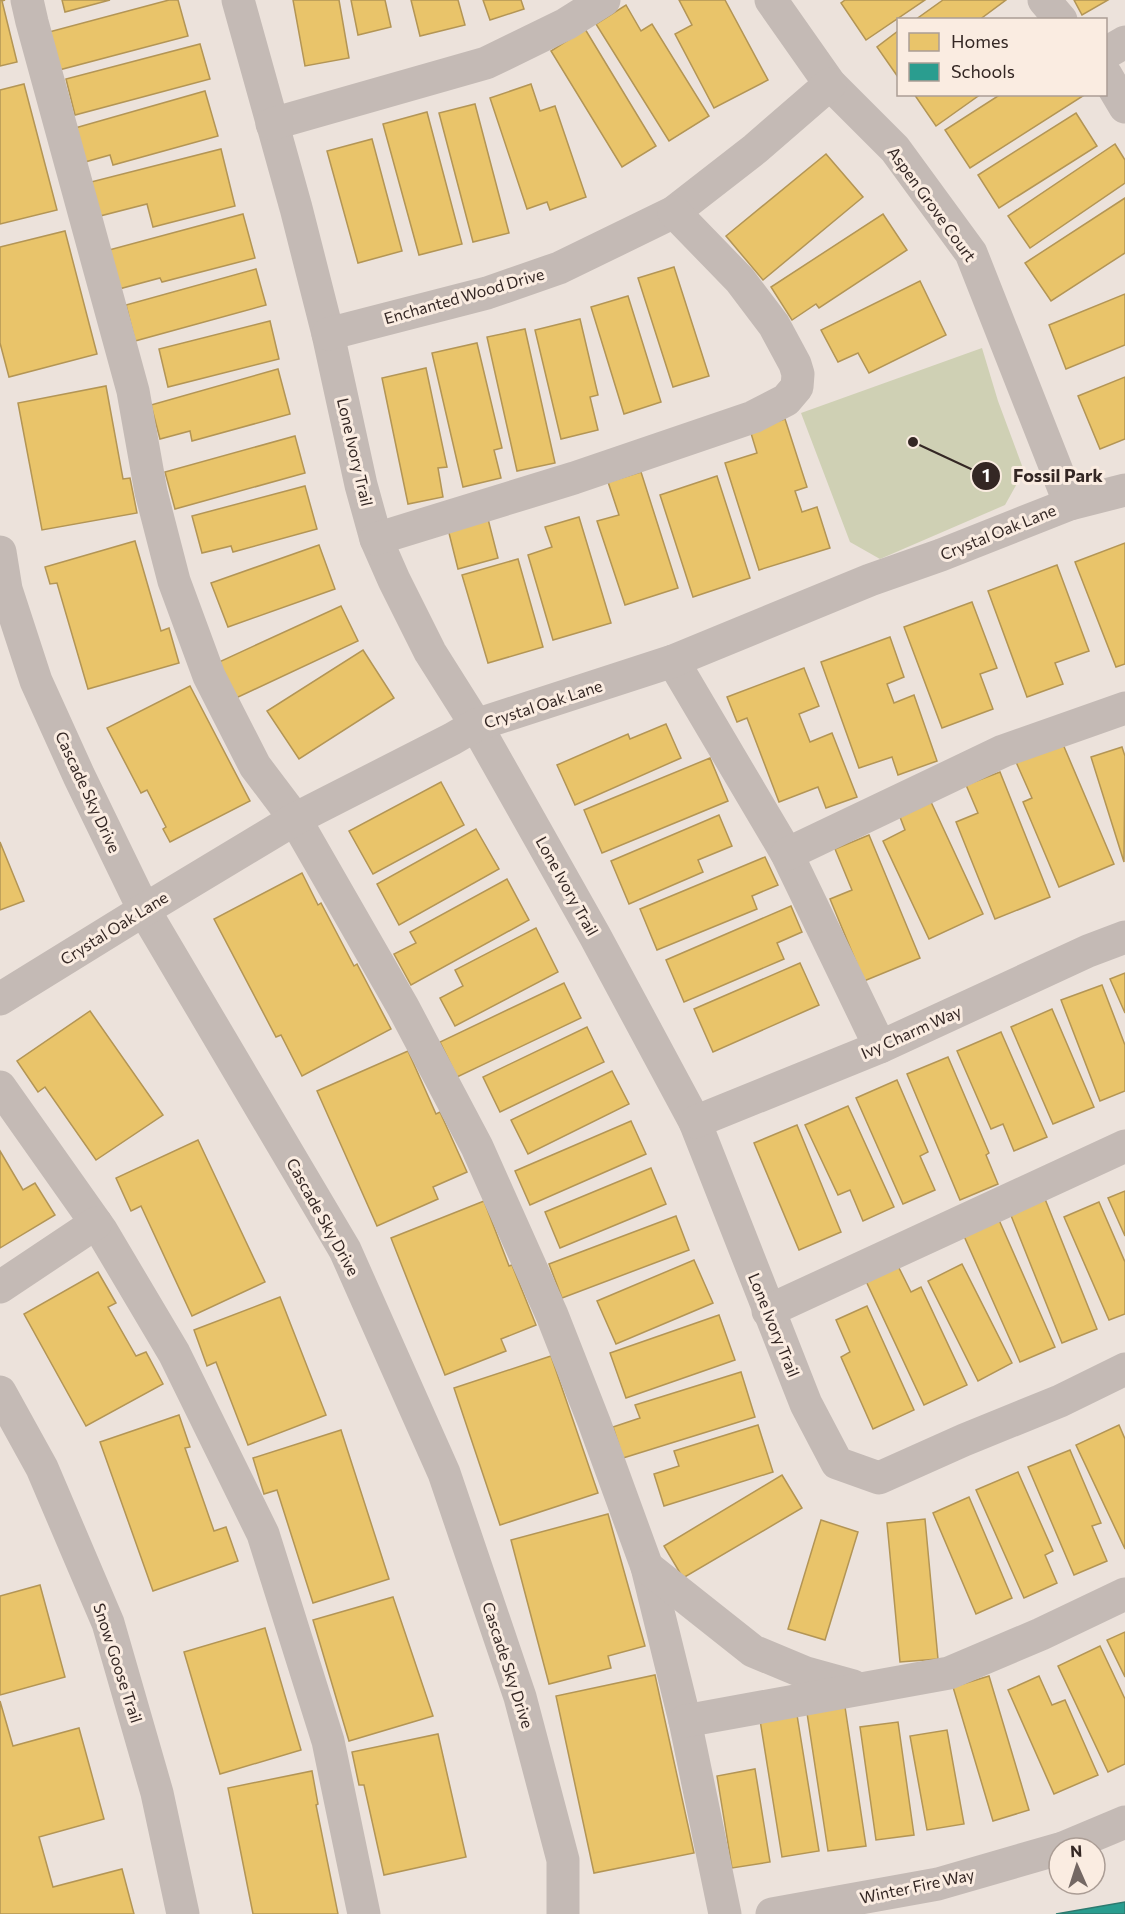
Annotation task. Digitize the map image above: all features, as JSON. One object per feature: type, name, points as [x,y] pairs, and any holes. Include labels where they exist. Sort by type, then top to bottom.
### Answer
[{"type":"street","points":[[27,0],[134,391],[151,492],[174,581],[208,676],[255,766],[295,819],[403,1007],[477,1147],[552,1315],[647,1568],[685,1721],[725,1914]]},
{"type":"street","name":"Lone Ivory Trail","points":[[238,0],[296,208],[328,334],[361,485],[376,539],[430,652],[476,725],[595,936],[695,1122],[806,1404],[837,1463],[876,1479],[1060,1401],[1125,1370]]},
{"type":"street","points":[[272,124],[486,63],[566,24],[604,0]]},
{"type":"street","name":"Aspen Grove Court","points":[[771,0],[830,84],[895,149],[971,254],[1070,504]]},
{"type":"street","points":[[1044,0],[1059,18]]},
{"type":"street","points":[[1107,52],[1125,42]]},
{"type":"street","points":[[1107,77],[1125,107]]},
{"type":"street","name":"Enchanted Wood Drive","points":[[328,334],[487,293],[559,268],[674,212],[755,149],[830,84]]},
{"type":"street","points":[[376,539],[586,474],[753,417],[786,400],[797,387],[798,374],[774,325],[740,280],[674,212]]},
{"type":"street","name":"Crystal Oak Lane","points":[[0,999],[295,819],[452,740],[476,725],[673,661],[870,580],[941,555],[1070,504],[1125,490]]},
{"type":"street","name":"Cascade Sky Drive","points":[[0,552],[6,589],[36,681],[79,776],[144,910],[345,1250],[444,1473],[526,1719],[563,1860],[563,1914]]},
{"type":"street","points":[[673,661],[786,854],[880,1047]]},
{"type":"street","points":[[786,854],[1003,751],[1125,708]]},
{"type":"street","name":"Ivy Charm Way","points":[[695,1122],[880,1047],[1088,951],[1125,937]]},
{"type":"street","points":[[0,1087],[96,1223],[174,1353],[263,1534],[327,1741],[364,1914]]},
{"type":"street","points":[[768,1311],[1125,1146]]},
{"type":"street","points":[[0,1287],[96,1223]]},
{"type":"street","name":"Snow Goose Trail","points":[[0,1392],[42,1468],[108,1623],[157,1793],[183,1914]]},
{"type":"street","points":[[647,1568],[753,1651],[806,1673],[861,1688]]},
{"type":"street","points":[[685,1721],[949,1674],[1125,1594]]},
{"type":"street","points":[[1092,1836],[1125,1822]]},
{"type":"street","name":"Winter Fire Way","points":[[772,1914],[938,1884],[1047,1852]]},
{"type":"green space","points":[[982,348],[998,401],[1024,471],[1005,505],[880,559],[850,542],[801,413]]},
{"type":"building: Homes","points":[[0,0],[5,0],[2,1],[17,62],[0,66]]},
{"type":"building: Homes","points":[[62,0],[110,0],[65,12]]},
{"type":"building: Homes","points":[[169,0],[178,0],[188,36],[59,70],[49,32]]},
{"type":"building: Homes","points":[[293,0],[339,0],[349,58],[305,66]]},
{"type":"building: Homes","points":[[351,0],[385,0],[391,27],[358,35]]},
{"type":"building: Homes","points":[[411,0],[458,0],[465,25],[420,36]]},
{"type":"building: Homes","points":[[483,0],[521,0],[524,9],[490,20]]},
{"type":"building: Homes","points":[[679,0],[725,0],[768,80],[714,108],[675,34],[692,25]]},
{"type":"building: Homes","points":[[845,0],[925,0],[866,40],[841,3]]},
{"type":"building: Homes","points":[[943,0],[1006,0],[982,18],[918,18]]},
{"type":"building: Homes","points":[[1074,0],[1108,0],[1082,15]]},
{"type":"building: Homes","points":[[626,5],[641,31],[652,24],[709,116],[669,141],[596,24]]},
{"type":"building: Homes","points":[[585,29],[656,146],[622,167],[551,51]]},
{"type":"building: Homes","points":[[897,32],[897,76],[877,47]]},
{"type":"building: Homes","points":[[200,44],[210,79],[75,115],[66,79]]},
{"type":"building: Homes","points":[[24,84],[57,210],[0,224],[0,90]]},
{"type":"building: Homes","points":[[531,84],[540,111],[555,106],[586,197],[550,210],[547,202],[527,209],[490,98]]},
{"type":"building: Homes","points":[[205,91],[218,136],[113,165],[110,155],[85,162],[75,128]]},
{"type":"building: Homes","points":[[915,96],[978,96],[936,126]]},
{"type":"building: Homes","points":[[998,96],[1083,96],[970,168],[945,130]]},
{"type":"building: Homes","points":[[475,104],[509,233],[473,242],[439,113]]},
{"type":"building: Homes","points":[[427,112],[462,244],[419,255],[383,124]]},
{"type":"building: Homes","points":[[1076,113],[1097,146],[999,208],[978,175]]},
{"type":"building: Homes","points":[[372,139],[402,251],[358,263],[327,151]]},
{"type":"building: Homes","points":[[1115,144],[1125,160],[1125,183],[1030,248],[1008,216]]},
{"type":"building: Homes","points":[[221,149],[235,206],[153,227],[147,204],[100,216],[91,182]]},
{"type":"building: Homes","points":[[826,154],[863,197],[763,280],[726,236]]},
{"type":"building: Homes","points":[[1125,198],[1125,253],[1051,301],[1025,263]]},
{"type":"building: Homes","points":[[243,214],[255,258],[162,282],[160,278],[119,289],[109,250]]},
{"type":"building: Homes","points":[[883,214],[907,250],[819,308],[816,304],[792,320],[771,287]]},
{"type":"building: Homes","points":[[65,231],[97,354],[9,377],[0,343],[0,247]]},
{"type":"building: Homes","points":[[674,267],[709,376],[673,387],[638,278]]},
{"type":"building: Homes","points":[[256,269],[266,305],[135,341],[126,305]]},
{"type":"building: Homes","points":[[920,281],[946,335],[869,373],[858,353],[838,362],[821,330]]},
{"type":"building: Homes","points":[[1125,294],[1125,345],[1066,369],[1049,325]]},
{"type":"building: Homes","points":[[628,296],[661,402],[624,414],[591,307]]},
{"type":"building: Homes","points":[[580,319],[598,395],[590,397],[598,430],[561,439],[535,330]]},
{"type":"building: Homes","points":[[270,321],[279,359],[168,387],[159,349]]},
{"type":"building: Homes","points":[[525,329],[555,463],[517,471],[487,337]]},
{"type":"building: Homes","points":[[477,343],[502,448],[494,450],[501,478],[463,487],[432,353]]},
{"type":"building: Homes","points":[[426,368],[447,467],[438,468],[443,497],[408,504],[382,378]]},
{"type":"building: Homes","points":[[278,369],[290,414],[192,441],[190,431],[160,439],[151,405]]},
{"type":"building: Homes","points":[[1125,377],[1125,439],[1100,449],[1078,396]]},
{"type":"building: Homes","points":[[106,386],[123,479],[130,478],[137,513],[42,530],[18,403]]},
{"type":"building: Homes","points":[[785,419],[807,487],[795,491],[802,512],[817,507],[830,548],[759,570],[725,463],[757,453],[750,430]]},
{"type":"building: Homes","points":[[295,436],[305,473],[175,509],[165,472]]},
{"type":"building: Homes","points":[[641,472],[678,588],[625,605],[597,521],[619,515],[608,482]]},
{"type":"building: Homes","points":[[717,476],[750,578],[693,597],[660,495]]},
{"type":"building: Homes","points":[[305,486],[317,529],[233,552],[231,546],[202,553],[192,516]]},
{"type":"building: Homes","points":[[579,517],[611,623],[553,640],[528,555],[552,547],[545,527]]},
{"type":"building: Homes","points":[[488,519],[498,558],[458,569],[448,529]]},
{"type":"building: Homes","points":[[135,541],[161,631],[169,628],[179,663],[88,689],[57,583],[50,584],[45,567]]},
{"type":"building: Homes","points":[[1125,543],[1125,664],[1116,667],[1075,562]]},
{"type":"building: Homes","points":[[319,545],[335,589],[228,627],[211,583]]},
{"type":"building: Homes","points":[[518,559],[543,647],[488,663],[462,575]]},
{"type":"building: Homes","points":[[1057,565],[1089,651],[1055,663],[1063,684],[1027,697],[988,591]]},
{"type":"building: Homes","points":[[972,602],[997,668],[980,674],[993,709],[942,728],[904,627]]},
{"type":"building: Homes","points":[[341,606],[358,641],[236,698],[219,662]]},
{"type":"building: Homes","points":[[890,637],[904,677],[887,684],[894,703],[914,695],[937,761],[898,775],[892,757],[859,768],[821,662]]},
{"type":"building: Homes","points":[[363,650],[394,698],[299,759],[267,711]]},
{"type":"building: Homes","points":[[804,668],[819,706],[799,714],[810,742],[832,733],[857,797],[826,808],[818,787],[779,802],[747,718],[737,722],[727,697]]},
{"type":"building: Homes","points":[[190,686],[250,801],[170,842],[163,829],[166,827],[147,790],[141,793],[107,728]]},
{"type":"building: Homes","points":[[666,724],[681,758],[575,805],[557,765],[628,734],[630,739]]},
{"type":"building: Homes","points":[[1062,742],[1114,864],[1059,887],[1023,802],[1032,798],[1016,762]]},
{"type":"building: Homes","points":[[1122,747],[1125,756],[1124,862],[1091,757]]},
{"type":"building: Homes","points":[[710,758],[728,801],[602,853],[584,810]]},
{"type":"building: Homes","points":[[1000,772],[1050,897],[995,919],[956,822],[978,813],[966,785]]},
{"type":"building: Homes","points":[[441,782],[464,825],[373,874],[349,831]]},
{"type":"building: Homes","points":[[931,802],[983,914],[929,939],[883,841],[905,830],[900,817]]},
{"type":"building: Homes","points":[[719,815],[732,846],[698,860],[703,872],[629,904],[611,861]]},
{"type":"building: Homes","points":[[476,829],[499,869],[399,925],[377,884]]},
{"type":"building: Homes","points":[[869,835],[920,958],[864,981],[830,899],[852,890],[835,849]]},
{"type":"building: Homes","points":[[0,842],[24,901],[0,910]]},
{"type":"building: Homes","points":[[765,857],[778,885],[752,896],[757,909],[657,950],[640,909]]},
{"type":"building: Homes","points":[[302,873],[318,905],[321,903],[354,966],[357,964],[391,1029],[302,1076],[281,1035],[276,1037],[214,919]]},
{"type":"building: Homes","points":[[507,879],[529,920],[411,985],[394,954],[416,943],[410,932]]},
{"type":"building: Homes","points":[[791,906],[802,932],[777,943],[784,959],[684,1002],[666,960]]},
{"type":"building: Homes","points":[[536,928],[558,972],[455,1026],[440,998],[463,986],[455,970]]},
{"type":"building: Homes","points":[[800,963],[819,1005],[713,1052],[694,1009]]},
{"type":"building: Homes","points":[[1125,973],[1125,1013],[1110,979]]},
{"type":"building: Homes","points":[[564,983],[581,1018],[457,1077],[440,1042]]},
{"type":"building: Homes","points":[[1102,985],[1125,1045],[1125,1091],[1100,1101],[1061,1000]]},
{"type":"building: Homes","points":[[1052,1009],[1094,1107],[1053,1124],[1011,1027]]},
{"type":"building: Homes","points":[[90,1011],[163,1115],[96,1160],[45,1087],[38,1092],[17,1061]]},
{"type":"building: Homes","points":[[587,1027],[604,1062],[500,1112],[483,1077]]},
{"type":"building: Homes","points":[[1001,1032],[1047,1137],[1014,1151],[1003,1124],[991,1129],[957,1051]]},
{"type":"building: Homes","points":[[408,1051],[436,1114],[440,1112],[467,1172],[433,1187],[438,1199],[377,1226],[317,1091]]},
{"type":"building: Homes","points":[[948,1057],[989,1153],[986,1155],[998,1184],[960,1200],[907,1074]]},
{"type":"building: Homes","points":[[612,1071],[629,1104],[528,1154],[511,1120]]},
{"type":"building: Homes","points":[[897,1080],[928,1152],[920,1156],[935,1190],[903,1204],[856,1098]]},
{"type":"building: Homes","points":[[848,1106],[894,1207],[863,1221],[850,1190],[838,1195],[805,1125]]},
{"type":"building: Homes","points":[[631,1121],[646,1154],[530,1205],[515,1171]]},
{"type":"building: Homes","points":[[797,1125],[841,1232],[799,1250],[754,1143]]},
{"type":"building: Homes","points":[[198,1140],[265,1282],[192,1316],[141,1206],[131,1211],[116,1178]]},
{"type":"building: Homes","points":[[0,1151],[23,1190],[35,1183],[55,1215],[0,1248]]},
{"type":"building: Homes","points":[[651,1168],[666,1204],[560,1248],[545,1212]]},
{"type":"building: Homes","points":[[1125,1191],[1125,1236],[1108,1198]]},
{"type":"building: Homes","points":[[1045,1199],[1097,1329],[1062,1343],[1010,1213]]},
{"type":"building: Homes","points":[[484,1201],[509,1266],[512,1265],[536,1325],[501,1339],[506,1351],[445,1375],[391,1238]]},
{"type":"building: Homes","points":[[1099,1202],[1125,1262],[1125,1314],[1109,1320],[1064,1217]]},
{"type":"building: Homes","points":[[676,1216],[689,1250],[562,1298],[549,1264]]},
{"type":"building: Homes","points":[[999,1220],[1055,1347],[1020,1362],[964,1236]]},
{"type":"building: Homes","points":[[694,1260],[713,1303],[616,1344],[597,1301]]},
{"type":"building: Homes","points":[[962,1264],[1012,1363],[978,1381],[928,1281]]},
{"type":"building: Homes","points":[[898,1266],[911,1292],[921,1287],[967,1385],[924,1405],[866,1281]]},
{"type":"building: Homes","points":[[98,1272],[116,1303],[108,1307],[136,1356],[146,1352],[163,1384],[86,1426],[24,1314]]},
{"type":"building: Homes","points":[[280,1297],[326,1415],[248,1445],[216,1362],[207,1366],[194,1330]]},
{"type":"building: Homes","points":[[867,1306],[914,1410],[873,1429],[841,1357],[850,1352],[836,1320]]},
{"type":"building: Homes","points":[[719,1315],[735,1360],[626,1398],[610,1353]]},
{"type":"building: Homes","points":[[551,1356],[598,1493],[500,1525],[454,1388]]},
{"type":"building: Homes","points":[[741,1372],[755,1417],[623,1458],[613,1427],[640,1418],[635,1405]]},
{"type":"building: Homes","points":[[179,1415],[190,1447],[185,1448],[214,1531],[226,1527],[238,1561],[153,1591],[100,1442]]},
{"type":"building: Homes","points":[[758,1425],[773,1472],[664,1506],[654,1474],[679,1466],[674,1451]]},
{"type":"building: Homes","points":[[1119,1425],[1125,1439],[1125,1549],[1076,1445]]},
{"type":"building: Homes","points":[[341,1430],[389,1579],[313,1603],[277,1490],[264,1494],[253,1458]]},
{"type":"building: Homes","points":[[1070,1450],[1101,1523],[1092,1526],[1107,1561],[1074,1575],[1028,1467]]},
{"type":"building: Homes","points":[[1018,1472],[1053,1551],[1045,1555],[1057,1583],[1024,1598],[976,1490]]},
{"type":"building: Homes","points":[[782,1475],[802,1508],[683,1578],[664,1546]]},
{"type":"building: Homes","points":[[969,1497],[1012,1598],[976,1614],[933,1513]]},
{"type":"building: Homes","points":[[608,1514],[645,1646],[608,1656],[611,1668],[549,1684],[511,1540]]},
{"type":"building: Homes","points":[[925,1519],[938,1659],[900,1662],[887,1523]]},
{"type":"building: Homes","points":[[821,1520],[858,1532],[825,1640],[788,1629]]},
{"type":"building: Homes","points":[[40,1585],[65,1677],[0,1695],[0,1596]]},
{"type":"building: Homes","points":[[393,1597],[433,1716],[349,1741],[313,1620]]},
{"type":"building: Homes","points":[[265,1628],[301,1750],[220,1774],[184,1652]]},
{"type":"building: Homes","points":[[1125,1632],[1125,1677],[1107,1640]]},
{"type":"building: Homes","points":[[1100,1646],[1125,1699],[1125,1764],[1108,1772],[1058,1666]]},
{"type":"building: Homes","points":[[655,1675],[694,1853],[594,1873],[556,1696]]},
{"type":"building: Homes","points":[[989,1676],[1029,1810],[993,1821],[953,1687]]},
{"type":"building: Homes","points":[[1039,1676],[1052,1705],[1065,1700],[1098,1775],[1054,1794],[1008,1690]]},
{"type":"building: Homes","points":[[0,1701],[13,1746],[79,1728],[104,1819],[39,1837],[53,1887],[122,1869],[134,1914],[0,1914]]},
{"type":"building: Homes","points":[[845,1707],[866,1846],[828,1851],[807,1713]]},
{"type":"building: Homes","points":[[797,1715],[819,1851],[782,1857],[760,1720]]},
{"type":"building: Homes","points":[[898,1722],[914,1835],[876,1840],[860,1727]]},
{"type":"building: Homes","points":[[947,1730],[964,1824],[927,1830],[910,1736]]},
{"type":"building: Homes","points":[[438,1734],[466,1857],[384,1875],[364,1785],[359,1785],[352,1752]]},
{"type":"building: Homes","points":[[755,1769],[770,1862],[732,1868],[717,1776]]},
{"type":"building: Homes","points":[[312,1771],[318,1804],[316,1805],[338,1914],[253,1914],[228,1788]]},
{"type":"building: Schools","points":[[1125,1902],[1125,1914],[1056,1914]]},
{"type":"place","name":"Fossil Park","points":[[913,442]]}]
